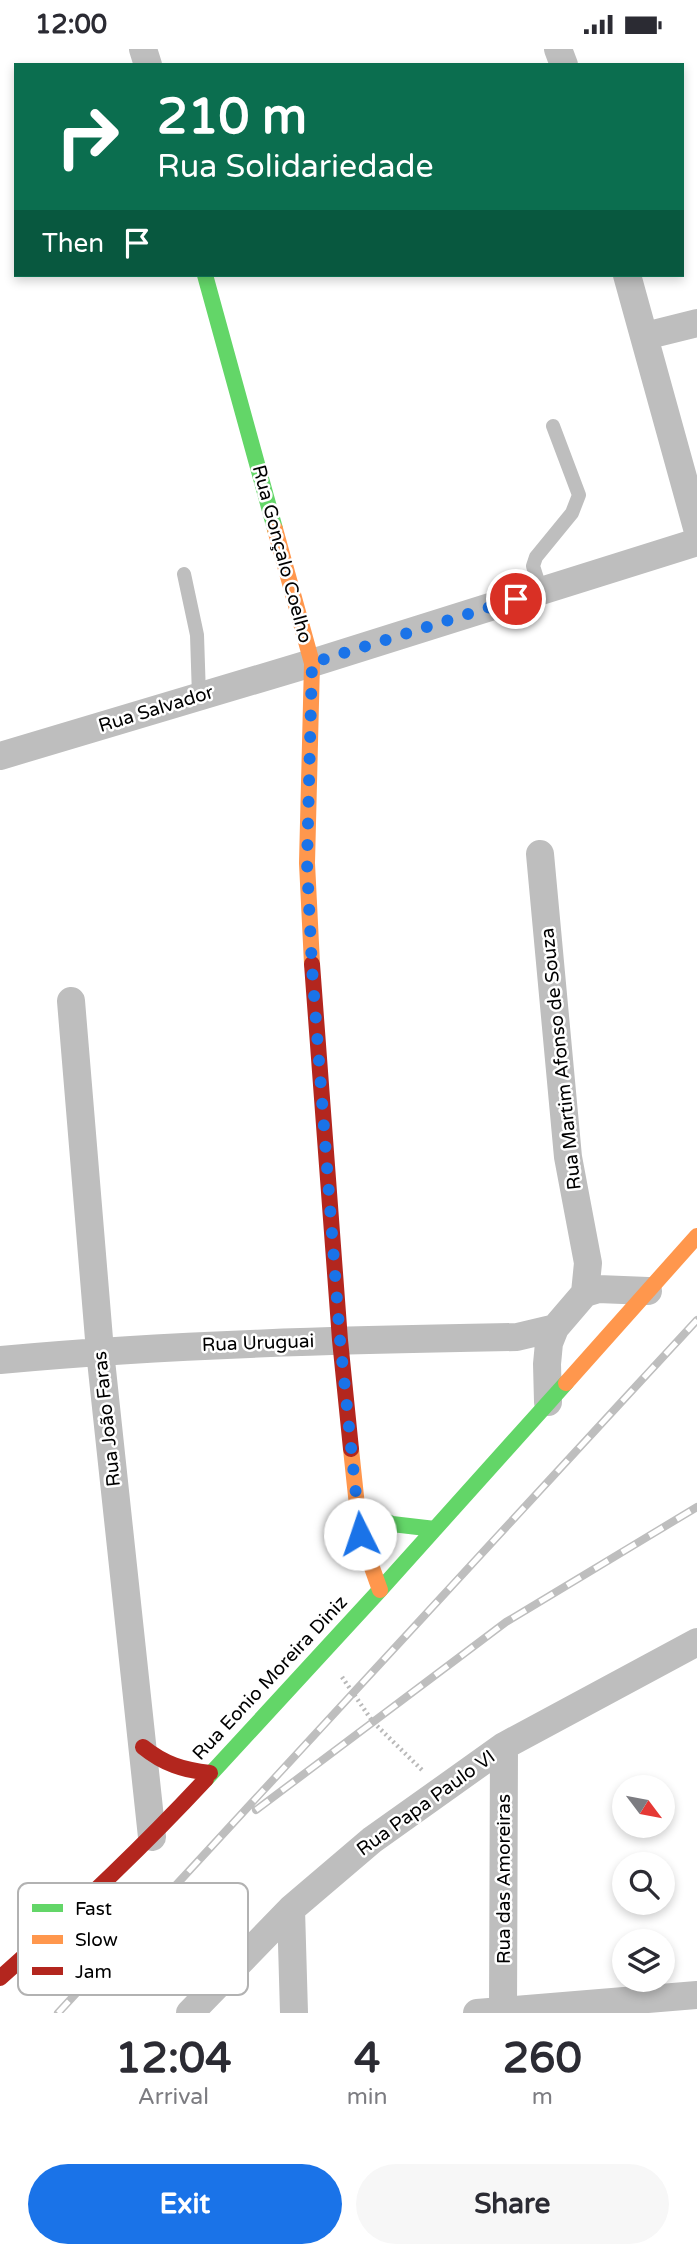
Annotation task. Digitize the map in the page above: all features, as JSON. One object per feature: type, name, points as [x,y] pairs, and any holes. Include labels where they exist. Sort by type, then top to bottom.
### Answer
[{"type":"street","name":"Rua Gonçalo Coelho","points":[[206,277],[312,663],[308,876],[312,968],[340,1340],[360,1534],[380,1590]]},
{"type":"street","points":[[628,277],[697,528]]},
{"type":"street","points":[[645,336],[697,323]]},
{"type":"street","name":"Rua Salvador","points":[[0,756],[312,663],[697,542]]},
{"type":"street","name":"Rua Martim Afonso de Souza","points":[[540,854],[568,1157],[588,1263],[597,1291]]},
{"type":"street","name":"Rua João Faras","points":[[71,1001],[100,1351],[152,1837]]},
{"type":"street","name":"Rua Eonio Moreira Diniz","points":[[105,1883],[152,1837],[380,1590],[697,1236]]},
{"type":"street","points":[[548,1402],[551,1339],[597,1291],[648,1290]]},
{"type":"street","name":"Rua Uruguai","points":[[0,1360],[100,1351],[340,1340],[517,1337],[551,1339]]},
{"type":"street","points":[[358,1508],[392,1524],[435,1529]]},
{"type":"street","name":"Rua Papa Paulo VI","points":[[248,1953],[290,1909],[372,1840],[504,1746],[697,1642]]},
{"type":"street","name":"Rua das Amoreiras","points":[[494,2012],[504,1746]]},
{"type":"street","points":[[143,1747],[160,1762],[182,1770],[210,1773]]},
{"type":"street","points":[[290,1909],[294,2013]]},
{"type":"street","name":"Rua Eonio Moreira Diniz","points":[[0,1978],[18,1962]]},
{"type":"street","name":"Rua Papa Paulo VI","points":[[190,2013],[207,1995]]},
{"type":"street","points":[[494,2012],[697,1995]]},
{"type":"lane","points":[[541,591],[533,566],[536,557],[572,513],[579,495],[553,426]]},
{"type":"lane","points":[[184,574],[197,635],[199,697]]},
{"type":"path","points":[[323,1651],[373,1722],[442,1790]]},
{"type":"railway","points":[[178,1883],[697,1320]]},
{"type":"railway","points":[[256,1810],[506,1622],[697,1507]]},
{"type":"railway","points":[[58,2013],[75,1995]]},
{"type":"traffic: fast","points":[[206,277],[275,529]]},
{"type":"traffic: fast","points":[[206,1779],[566,1383]]},
{"type":"traffic: fast","points":[[358,1508],[392,1524],[435,1529]]},
{"type":"traffic: slow","points":[[275,529],[312,663],[307,863],[312,964]]},
{"type":"traffic: slow","points":[[566,1383],[697,1236]]},
{"type":"traffic: slow","points":[[351,1449],[360,1534],[380,1590]]},
{"type":"traffic: jam","points":[[312,964],[340,1340],[351,1449]]},
{"type":"traffic: jam","points":[[143,1747],[174,1765],[210,1773]]},
{"type":"traffic: jam","points":[[103,1883],[206,1779]]},
{"type":"traffic: jam","points":[[0,1978],[18,1962]]},
{"type":"route","points":[[360,1534],[340,1340],[312,968],[307,863],[312,663],[516,599]]}]
